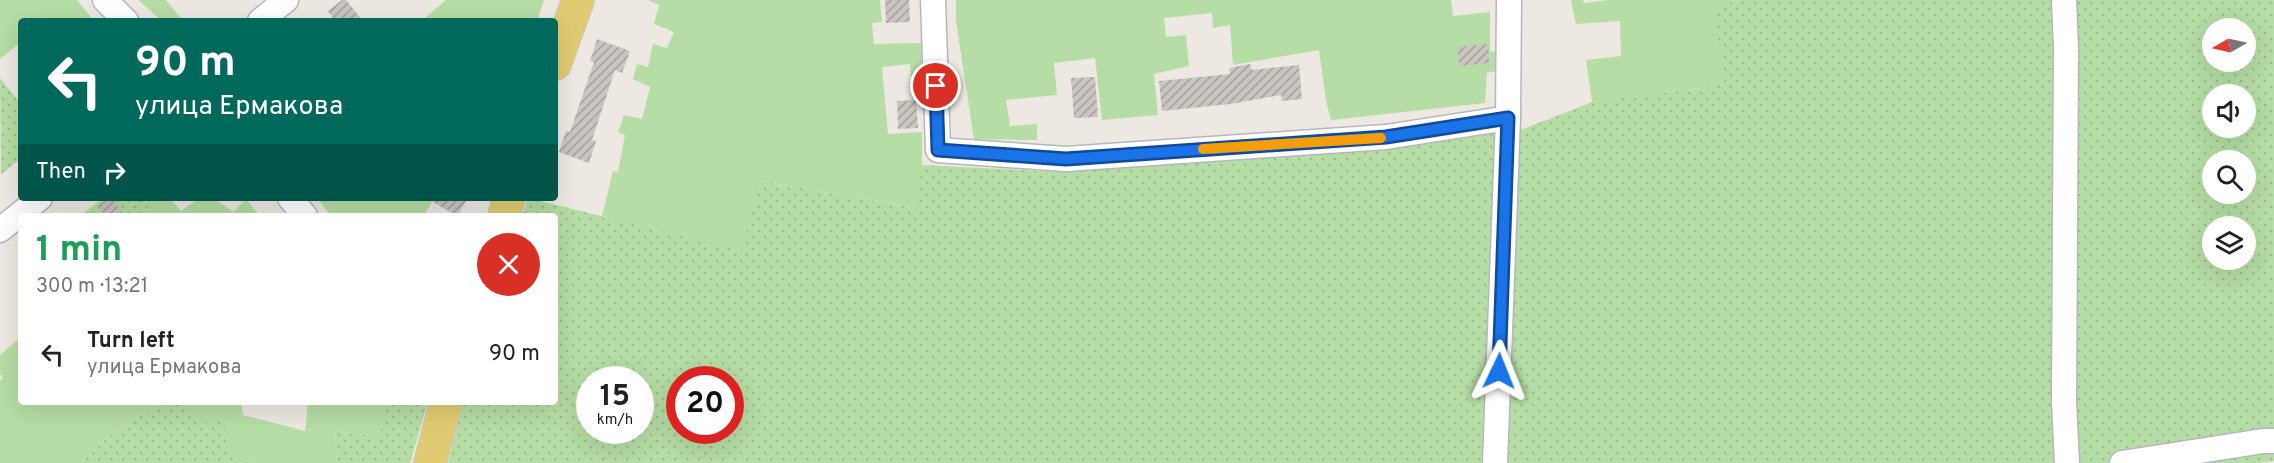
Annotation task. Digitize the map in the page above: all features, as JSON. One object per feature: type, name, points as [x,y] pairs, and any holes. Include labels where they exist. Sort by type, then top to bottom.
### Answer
[{"type":"main road","points":[[558,56],[578,0]]},
{"type":"main road","points":[[430,463],[445,405]]},
{"type":"street","points":[[105,0],[123,18]]},
{"type":"street","points":[[264,18],[286,0]]},
{"type":"street","points":[[933,0],[938,150],[1066,159],[1386,137],[1508,118]]},
{"type":"street","points":[[1495,463],[1508,118],[1509,0]]},
{"type":"street","points":[[2064,0],[2067,47],[2064,402],[2067,463]]},
{"type":"street","points":[[21,213],[36,201]]},
{"type":"street","points":[[292,201],[302,213]]},
{"type":"street","points":[[0,230],[18,216]]},
{"type":"street","points":[[2122,463],[2274,441]]},
{"type":"green space","points":[[0,0],[77,0],[92,18],[18,18],[18,44],[0,59]]},
{"type":"green space","points":[[138,0],[166,0],[181,18],[159,18]]},
{"type":"green space","points":[[446,0],[544,0],[538,18],[425,18]]},
{"type":"green space","points":[[648,0],[880,0],[882,22],[872,23],[874,44],[921,43],[922,95],[912,95],[910,64],[882,67],[888,134],[922,132],[922,165],[916,208],[761,181],[741,251],[602,216],[613,171],[618,172],[625,135],[618,132],[624,115],[642,119],[650,87],[633,79],[637,64],[648,67],[653,44],[667,48],[674,32],[654,24],[659,5]]},
{"type":"green space","points":[[956,0],[1451,0],[1453,16],[1490,12],[1490,52],[1496,51],[1496,71],[1487,73],[1485,103],[1331,120],[1319,50],[1233,65],[1230,25],[1213,28],[1212,13],[1164,18],[1166,37],[1186,35],[1189,66],[1154,74],[1158,115],[1102,120],[1095,58],[1054,63],[1057,95],[1006,100],[1010,126],[1037,124],[1037,140],[974,139],[956,21]]},
{"type":"green space","points":[[1571,0],[1583,0],[1584,3],[1609,0],[1739,0],[1714,7],[1725,85],[1592,102],[1586,60],[1621,56],[1620,21],[1576,24]]},
{"type":"green space","points":[[1739,0],[2274,0],[2274,461],[2259,463],[448,463],[462,405],[558,405],[558,213],[523,213],[527,201],[540,201],[740,250],[761,181],[915,208],[922,165],[1061,172],[1369,151],[1521,130],[1592,102],[1724,85],[1713,7]]},
{"type":"green space","points":[[0,78],[18,100],[18,161],[1,175]]},
{"type":"green space","points":[[99,201],[144,201],[152,213],[84,213]]},
{"type":"green space","points":[[144,201],[173,201],[181,211],[196,201],[216,201],[233,212],[244,201],[248,201],[258,213],[152,213]]},
{"type":"green space","points":[[320,201],[432,201],[426,213],[329,213]]},
{"type":"green space","points":[[18,340],[18,405],[168,405],[155,406],[112,433],[81,463],[0,463],[0,381],[3,378],[0,374],[0,355]]},
{"type":"green space","points":[[183,405],[241,405],[243,415],[305,431],[308,405],[384,405],[379,437],[335,431],[337,463],[262,463],[227,457],[224,418],[205,424]]},
{"type":"green space","points":[[189,405],[224,418],[228,457],[262,463],[81,463],[112,433],[155,406]]},
{"type":"green space","points":[[384,405],[427,405],[410,463],[337,463],[335,431],[379,437]]},
{"type":"building","points":[[342,0],[346,0],[361,18],[333,18],[328,11]]},
{"type":"building","points":[[885,0],[909,0],[910,22],[886,23]]},
{"type":"building","points":[[597,39],[630,51],[622,73],[615,70],[592,140],[596,141],[589,163],[559,152],[566,131],[570,132],[594,62],[590,61]]},
{"type":"building","points":[[1488,44],[1489,63],[1459,66],[1457,47]]},
{"type":"building","points":[[1250,64],[1252,70],[1299,65],[1302,99],[1282,101],[1281,95],[1231,104],[1162,111],[1159,81],[1230,74],[1229,68]]},
{"type":"building","points":[[1095,77],[1098,117],[1074,118],[1071,78]]},
{"type":"building","points":[[916,100],[918,128],[898,129],[897,101]]},
{"type":"building","points":[[104,201],[113,201],[123,213],[104,213],[98,206]]},
{"type":"building","points":[[431,201],[466,201],[459,213],[452,213]]},
{"type":"slow traffic","points":[[1203,149],[1381,138]]},
{"type":"route","points":[[936,86],[938,150],[1066,159],[1386,137],[1508,118],[1499,371]]}]
